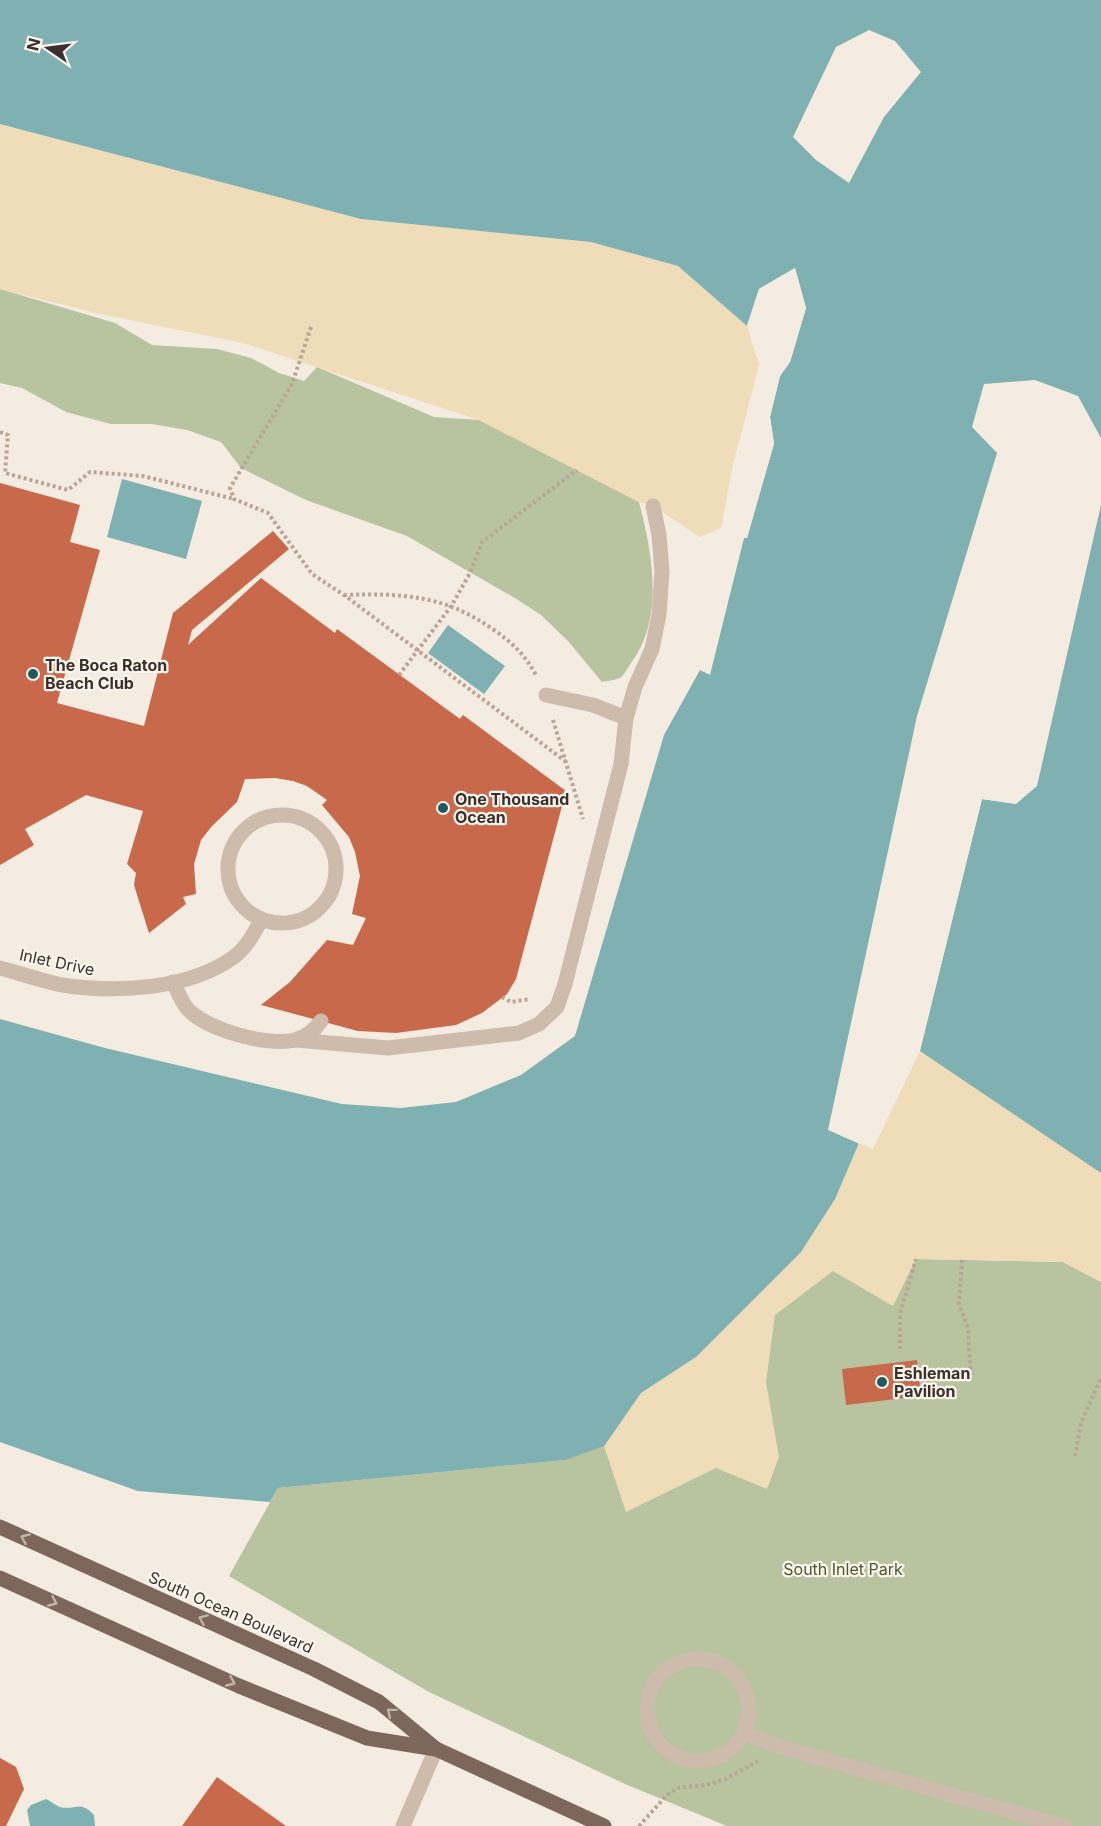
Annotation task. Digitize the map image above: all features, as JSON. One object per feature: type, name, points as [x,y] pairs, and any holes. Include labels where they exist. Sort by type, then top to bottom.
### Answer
[{"type":"main road","name":"South Ocean Boulevard","points":[[0,1527],[314,1669],[370,1697],[436,1749],[604,1826]]},
{"type":"main road","name":"South Ocean Boulevard","points":[[0,1578],[239,1686],[367,1738],[436,1749]]},
{"type":"street","points":[[173,982],[187,1008],[211,1026],[277,1042],[296,1040],[388,1048],[519,1033],[539,1024],[557,1007],[566,984],[621,764],[626,718],[635,687],[652,649],[660,615],[662,571],[659,535],[653,506]]},
{"type":"street","points":[[546,695],[594,705],[626,718]]},
{"type":"street","points":[[274,815],[294,815],[313,824],[327,838],[336,856],[337,876],[330,896],[318,911],[301,921],[281,924],[261,920],[244,909],[232,892],[228,873],[230,853],[240,835],[255,822],[274,815]]},
{"type":"street","name":"Inlet Drive","points":[[0,968],[60,984],[104,990],[145,988],[173,982],[208,970],[235,956],[250,940],[261,920]]},
{"type":"street","points":[[296,1040],[315,1030],[321,1021]]},
{"type":"street","points":[[696,1659],[717,1662],[734,1674],[746,1691],[749,1712],[744,1732],[731,1749],[716,1758],[699,1761],[682,1759],[667,1751],[654,1735],[647,1716],[649,1695],[659,1677],[676,1664],[696,1659]]},
{"type":"street","points":[[744,1732],[780,1747],[1063,1826]]},
{"type":"street","points":[[403,1826],[436,1749]]},
{"type":"path","points":[[234,499],[230,488],[292,384],[311,327]]},
{"type":"path","points":[[0,432],[8,435],[5,473],[68,490],[90,472],[143,476],[234,499],[268,513],[312,574],[344,595],[566,761]]},
{"type":"path","points":[[399,675],[452,605],[471,573],[482,542],[577,470]]},
{"type":"path","points":[[344,595],[418,596],[452,605],[478,618],[527,657],[546,695],[583,818],[580,829]]},
{"type":"path","points":[[502,997],[518,1002],[535,998]]},
{"type":"path","points":[[900,1349],[900,1314],[916,1259]]},
{"type":"path","points":[[962,1260],[959,1304],[968,1328],[971,1380]]},
{"type":"path","points":[[1075,1456],[1081,1424],[1101,1378]]},
{"type":"path","points":[[639,1826],[667,1795],[678,1788],[710,1784],[726,1779],[780,1747]]},
{"type":"green space","points":[[0,289],[115,323],[152,345],[217,349],[251,358],[279,373],[304,381],[317,367],[434,417],[479,420],[639,502],[648,542],[653,584],[652,605],[642,645],[620,678],[602,682],[568,641],[541,615],[515,598],[407,536],[306,500],[241,468],[221,442],[187,430],[152,424],[111,424],[66,412],[22,388],[0,383]]},
{"type":"green space","name":"South Inlet Park","points":[[801,1252],[916,1259],[1063,1262],[1101,1282],[1101,1826],[727,1826],[625,1784],[429,1692],[229,1576],[278,1488],[565,1460],[696,1357]]},
{"type":"sand","points":[[0,124],[361,219],[591,242],[678,266],[747,326],[759,365],[733,464],[721,528],[700,537],[653,506],[639,502],[479,420],[243,343],[96,313],[0,289]]},
{"type":"sand","points":[[1101,682],[1101,1282],[1063,1262],[916,1259],[893,1306],[833,1271],[775,1315],[766,1382],[779,1457],[767,1489],[716,1468],[626,1512],[604,1446],[641,1393],[696,1357],[801,1252],[835,1199],[859,1143],[873,1149],[920,1051],[1016,804]]},
{"type":"water","points":[[0,0],[1101,0],[1101,1173],[920,1051],[982,799],[1016,804],[1099,460],[1070,405],[1033,400],[1017,421],[863,1082],[859,1143],[835,1199],[801,1252],[696,1357],[641,1393],[604,1446],[565,1460],[278,1488],[270,1502],[138,1491],[0,1442],[0,1019],[105,1048],[342,1104],[401,1108],[456,1102],[521,1075],[575,1036],[664,735],[700,670],[709,674],[744,537],[747,538],[774,444],[770,417],[780,376],[790,362],[806,308],[795,268],[759,289],[747,326],[678,266],[591,242],[361,219],[0,124]]},
{"type":"water","points":[[122,479],[202,501],[186,559],[107,537]]},
{"type":"water","points":[[448,625],[505,666],[484,694],[428,653]]},
{"type":"water","points":[[46,1799],[60,1807],[81,1806],[89,1810],[94,1815],[95,1826],[30,1826],[27,1810],[31,1805]]},
{"type":"pier","points":[[869,30],[895,41],[921,72],[884,117],[849,183],[816,160],[793,137],[836,47]]},
{"type":"pier","points":[[795,268],[806,308],[790,362],[780,376],[770,417],[774,443],[747,538],[744,538],[710,675],[700,670],[700,667],[708,670],[741,536],[745,534],[771,443],[767,417],[777,375],[787,361],[803,308],[793,273],[761,291],[748,329],[747,326],[759,289]]},
{"type":"pier","points":[[1035,380],[1078,396],[1101,438],[1101,505],[1037,786],[1016,804],[982,799],[919,1054],[917,1051],[979,798],[982,796],[1014,801],[1095,461],[1068,408],[1034,404],[1019,422],[866,1082],[862,1145],[828,1130],[917,716],[997,453],[972,427],[984,384]]},
{"type":"building","name":"One Thousand Ocean","points":[[0,483],[80,505],[70,542],[100,550],[57,703],[144,726],[173,613],[273,531],[289,549],[192,630],[188,645],[261,578],[335,633],[337,629],[460,719],[463,715],[566,791],[516,979],[507,994],[482,1013],[456,1025],[396,1033],[358,1031],[261,1005],[290,982],[327,940],[353,945],[366,918],[352,914],[360,876],[349,837],[322,805],[327,800],[307,786],[293,781],[275,778],[245,779],[237,802],[201,840],[194,864],[196,894],[183,897],[186,904],[149,933],[134,885],[136,873],[127,864],[143,811],[86,795],[25,829],[34,845],[0,865]]},
{"type":"building","name":"Eshleman Pavilion","points":[[917,1360],[921,1396],[846,1405],[842,1369]]},
{"type":"building","points":[[0,1758],[16,1767],[24,1789],[6,1826],[0,1826]]},
{"type":"building","points":[[217,1777],[286,1826],[182,1826]]},
{"type":"place","name":"The Boca Raton Beach Club","points":[[33,674]]},
{"type":"place","name":"One Thousand Ocean","points":[[443,808]]},
{"type":"place","name":"Eshleman Pavilion","points":[[882,1382]]}]
